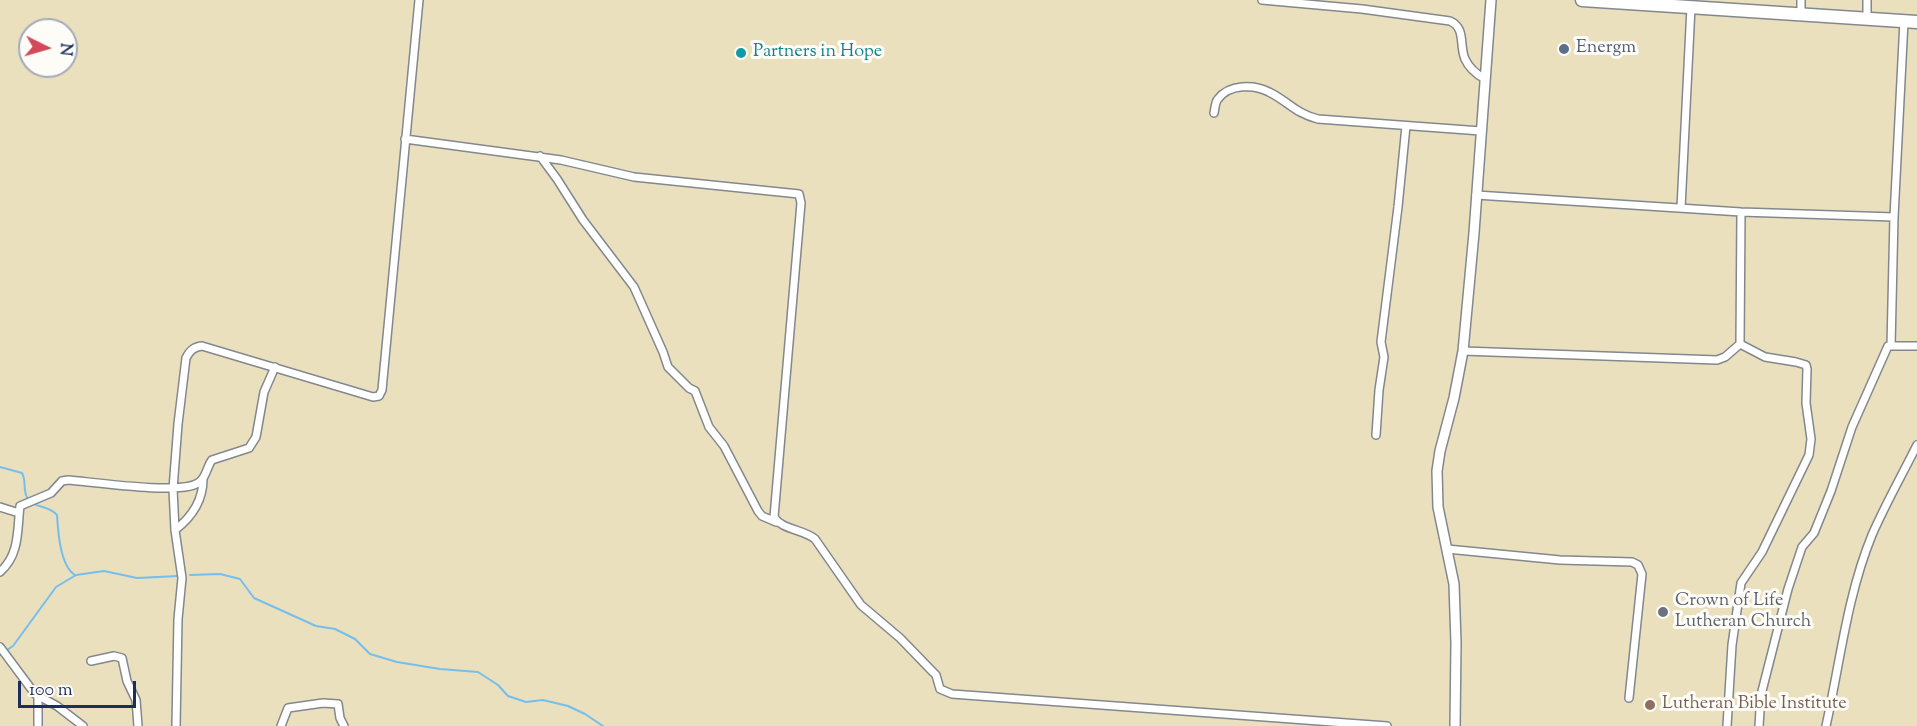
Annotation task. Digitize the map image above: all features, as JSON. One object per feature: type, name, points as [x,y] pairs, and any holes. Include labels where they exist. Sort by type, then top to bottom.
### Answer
[{"type":"highway","points":[[1582,0],[1691,7],[1722,5],[1801,14],[1917,22]]},
{"type":"street","points":[[176,726],[178,620],[182,578],[175,530],[173,489],[186,358],[189,351],[196,346],[202,346],[373,397],[379,396],[382,390],[419,0]]},
{"type":"street","points":[[1262,0],[1362,9],[1456,23],[1466,60],[1476,74],[1485,79]]},
{"type":"street","points":[[1455,726],[1454,584],[1438,507],[1437,471],[1463,351],[1491,0]]},
{"type":"street","points":[[1801,0],[1801,14]]},
{"type":"street","points":[[1867,0],[1868,19]]},
{"type":"street","points":[[1681,208],[1691,7]]},
{"type":"street","points":[[1891,346],[1894,217],[1904,21]]},
{"type":"street","points":[[1214,112],[1217,100],[1230,90],[1254,87],[1270,92],[1297,111],[1318,119],[1481,131]]},
{"type":"street","points":[[1376,435],[1378,390],[1384,357],[1381,342],[1406,126]]},
{"type":"street","points":[[405,139],[540,156],[634,177],[799,194],[801,203],[774,517],[779,523]]},
{"type":"street","points":[[540,156],[583,220],[634,287],[668,367],[695,391],[709,427],[724,446],[758,511],[762,516],[805,532],[815,539],[861,605],[900,638],[936,675],[940,689],[945,692],[987,697],[1387,726]]},
{"type":"street","points":[[1476,195],[1742,213],[1894,217]]},
{"type":"street","points":[[1740,344],[1742,213]]},
{"type":"street","points":[[1463,351],[1717,360],[1725,357],[1740,344]]},
{"type":"street","points":[[1727,726],[1732,645],[1741,583],[1762,552],[1811,447],[1806,403],[1806,365],[1765,357],[1740,344]]},
{"type":"street","points":[[1759,726],[1761,695],[1788,589],[1802,547],[1814,533],[1832,491],[1852,427],[1888,346],[1917,346]]},
{"type":"street","points":[[175,530],[198,505],[202,494],[203,479],[212,459],[249,448],[254,442],[264,392],[275,367]]},
{"type":"street","points":[[1826,726],[1849,613],[1865,557],[1872,536],[1917,445]]},
{"type":"street","points":[[0,572],[11,560],[16,549],[22,504],[51,493],[65,480],[173,489],[197,485],[203,479]]},
{"type":"street","points":[[0,507],[19,513]]},
{"type":"street","points":[[1447,549],[1560,560],[1632,562],[1638,565],[1642,574],[1629,698]]},
{"type":"street","points":[[0,647],[38,696],[57,706],[83,726]]},
{"type":"street","points":[[91,662],[114,657],[122,658],[127,681],[136,700],[138,726]]},
{"type":"street","points":[[38,696],[39,726]]},
{"type":"street","points":[[281,726],[288,708],[323,703],[338,704],[344,726]]},
{"type":"waterway","points":[[0,467],[22,473],[28,499]]},
{"type":"waterway","points":[[32,503],[49,509],[57,515],[63,556],[75,575]]},
{"type":"waterway","points":[[0,655],[13,646],[56,587],[76,575],[104,571],[137,578],[178,576]]},
{"type":"waterway","points":[[190,575],[220,574],[240,579],[254,598],[316,626],[335,629],[355,639],[370,654],[397,662],[478,672],[498,685],[508,696],[526,702],[543,700],[568,706],[603,726]]},
{"type":"place","name":"Energm","points":[[1564,49]]},
{"type":"place","name":"Partners in Hope","points":[[741,53]]},
{"type":"place","name":"Crown of Life Lutheran Church","points":[[1663,612]]},
{"type":"place","name":"Lutheran Bible Institute","points":[[1650,705]]}]
